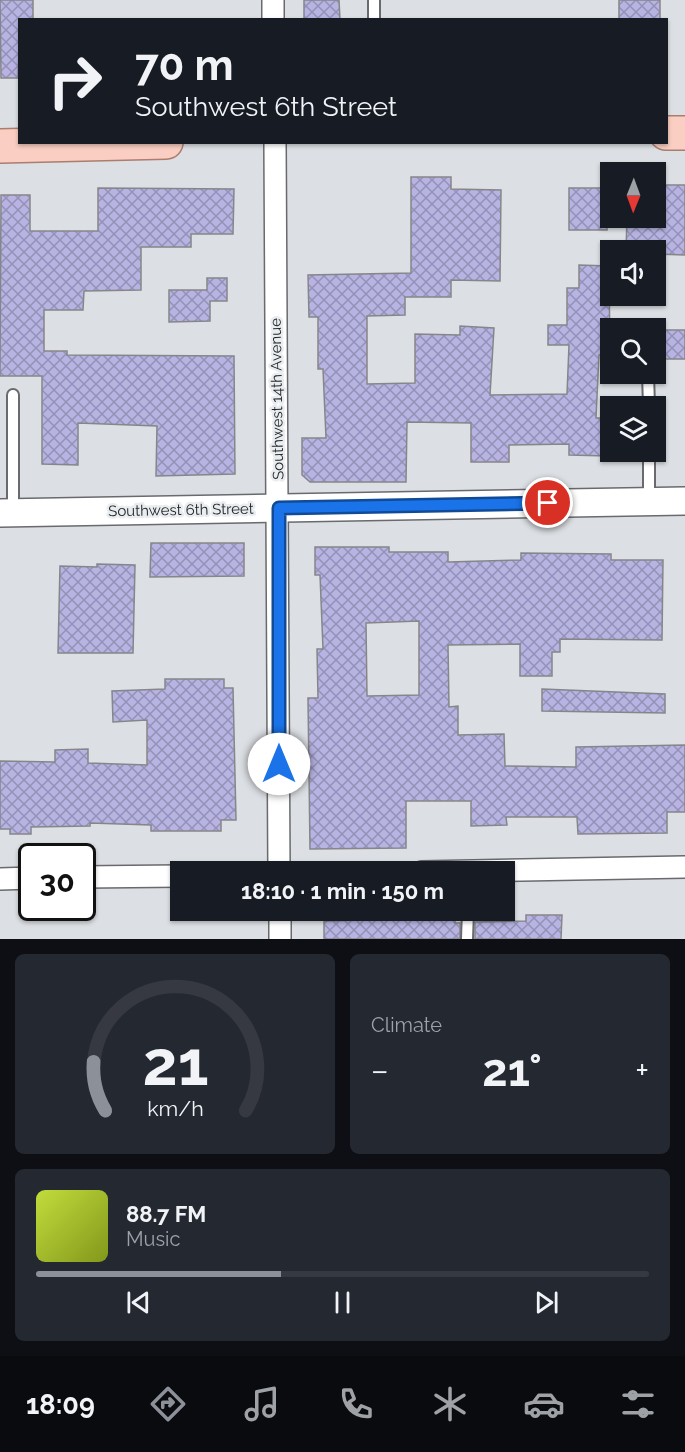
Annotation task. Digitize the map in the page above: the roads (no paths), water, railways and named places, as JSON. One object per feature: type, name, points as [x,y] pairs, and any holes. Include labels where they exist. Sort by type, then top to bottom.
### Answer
[{"type":"main road","points":[[668,133],[685,133]]},
{"type":"main road","points":[[0,146],[83,144]]},
{"type":"street","points":[[273,0],[273,18]]},
{"type":"street","name":"Southwest 14th Avenue","points":[[275,144],[279,508],[279,861]]},
{"type":"street","name":"Southwest 6th Street","points":[[6,513],[685,501]]},
{"type":"street","points":[[515,870],[685,867]]},
{"type":"street","points":[[96,878],[170,876]]},
{"type":"street","points":[[0,879],[18,878]]},
{"type":"street","points":[[280,921],[280,939]]},
{"type":"lane","points":[[374,0],[374,18]]},
{"type":"lane","points":[[6,513],[13,395]]},
{"type":"lane","points":[[649,462],[649,502]]},
{"type":"lane","points":[[467,939],[468,921]]}]
